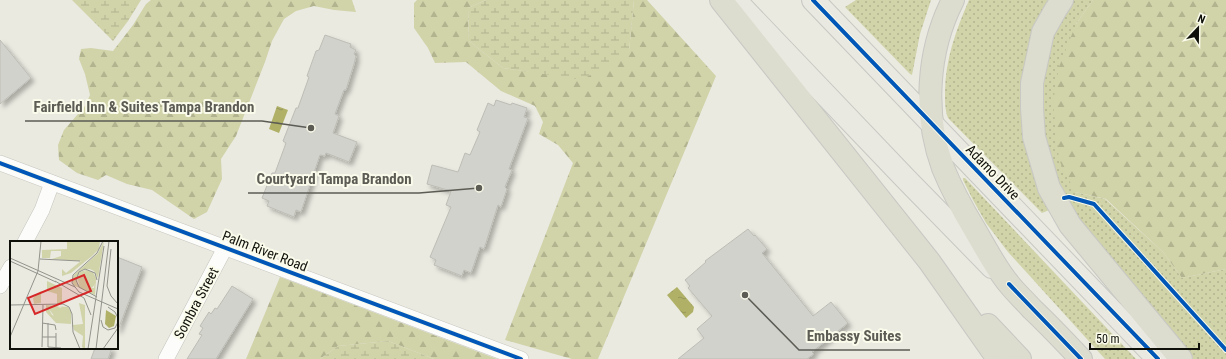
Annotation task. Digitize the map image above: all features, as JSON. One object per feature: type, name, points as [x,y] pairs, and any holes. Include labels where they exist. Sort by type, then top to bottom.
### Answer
[{"type":"highway","points":[[721,0],[929,261],[998,359]]},
{"type":"highway","points":[[953,0],[940,29],[931,78],[930,101],[932,125],[943,167],[952,188],[985,247],[1009,284],[1081,359]]},
{"type":"highway","points":[[1062,0],[1044,32],[1032,83],[1034,137],[1049,188],[1070,225],[1181,359]]},
{"type":"highway","points":[[929,261],[1020,359]]},
{"type":"main road","points":[[735,0],[904,178],[1009,284]]},
{"type":"main road","name":"Adamo Drive","points":[[813,0],[1158,359]]},
{"type":"street","name":"Palm River Road","points":[[0,163],[521,359]]},
{"type":"street","points":[[26,241],[42,210],[52,183]]},
{"type":"street","name":"Sombra Street","points":[[166,359],[226,248]]},
{"type":"street","points":[[0,286],[10,269]]},
{"type":"green space","points":[[72,0],[141,0],[113,41]]},
{"type":"green space","points":[[151,0],[352,0],[356,12],[314,6],[296,11],[284,19],[272,41],[236,136],[221,159],[222,179],[207,212],[194,219],[152,190],[127,184],[106,175],[98,180],[77,173],[59,160],[58,145],[64,130],[85,106],[90,95],[85,74],[79,59],[81,49],[91,48],[113,51],[133,25],[146,4]]},
{"type":"green space","points":[[417,0],[486,0],[468,8],[469,41],[503,68],[532,72],[629,51],[634,0],[647,0],[716,76],[598,359],[572,359],[505,340],[573,163],[558,145],[539,134],[543,122],[535,106],[501,91],[466,62],[435,63],[428,48],[414,28],[414,3]]},
{"type":"green space","points":[[486,0],[634,0],[629,51],[582,80],[503,68],[469,41],[468,8]]},
{"type":"green space","points":[[856,0],[931,0],[920,34],[912,75],[845,7]]},
{"type":"green space","points":[[969,0],[1052,0],[1029,55],[1054,208],[1042,213],[948,118],[945,100],[945,81],[949,57]]},
{"type":"green space","points":[[1069,0],[1093,0],[1076,24],[1075,192],[1105,199],[1163,252],[1182,278],[1226,269],[1226,359],[1193,359],[1102,254],[1074,217],[1049,169],[1040,90],[1050,40]]},
{"type":"green space","points":[[1093,0],[1226,0],[1226,269],[1182,278],[1163,252],[1106,199],[1075,192],[1059,160],[1053,102],[1059,67],[1076,24]]},
{"type":"green space","points":[[963,178],[965,178],[1136,359],[1105,359],[1008,252],[986,223]]},
{"type":"green space","points":[[280,277],[497,359],[434,359],[388,341],[338,346],[320,359],[246,359]]},
{"type":"green space","points":[[388,341],[434,359],[320,359],[338,346]]},
{"type":"water","points":[[277,106],[288,110],[279,133],[269,129]]},
{"type":"water","points":[[677,287],[694,307],[693,312],[686,318],[667,295]]},
{"type":"building","points":[[325,35],[351,44],[350,47],[356,50],[354,54],[356,56],[354,64],[346,90],[344,90],[335,114],[339,116],[333,133],[357,142],[349,162],[326,153],[325,156],[320,155],[301,212],[296,210],[294,217],[267,206],[269,201],[262,198],[272,173],[275,173],[286,143],[283,141],[296,108],[298,108],[316,51],[319,50]]},
{"type":"building","points":[[0,40],[31,78],[0,104]]},
{"type":"building","points":[[496,100],[527,108],[524,117],[528,118],[509,169],[512,170],[505,187],[507,189],[501,207],[498,205],[484,249],[480,247],[471,273],[464,270],[462,276],[434,265],[436,260],[430,257],[451,207],[446,205],[451,191],[427,184],[432,165],[458,172],[465,153],[470,155],[480,132],[477,130],[488,103],[494,106]]},
{"type":"building","points":[[748,229],[767,249],[762,253],[813,316],[831,302],[848,323],[812,352],[814,354],[807,359],[678,359],[704,338],[697,329],[712,316],[688,288],[690,286],[685,280],[706,262],[705,261]]},
{"type":"building","points":[[118,257],[142,267],[118,330]]},
{"type":"building","points":[[232,286],[253,299],[216,359],[187,359],[202,335],[199,334],[203,328],[200,326],[209,312],[211,314],[215,308],[217,309]]},
{"type":"building","points":[[95,349],[112,349],[108,359],[91,359]]},
{"type":"cycle path","points":[[813,0],[1158,359]]},
{"type":"cycle path","points":[[0,163],[521,359]]},
{"type":"cycle path","points":[[1064,198],[1069,197],[1094,204],[1226,350]]},
{"type":"cycle path","points":[[1009,284],[1081,359]]},
{"type":"place","name":"Fairfield Inn & Suites Tampa Brandon","points":[[311,128]]},
{"type":"place","name":"Courtyard Tampa Brandon","points":[[479,188]]},
{"type":"place","name":"Embassy Suites","points":[[745,295]]}]
